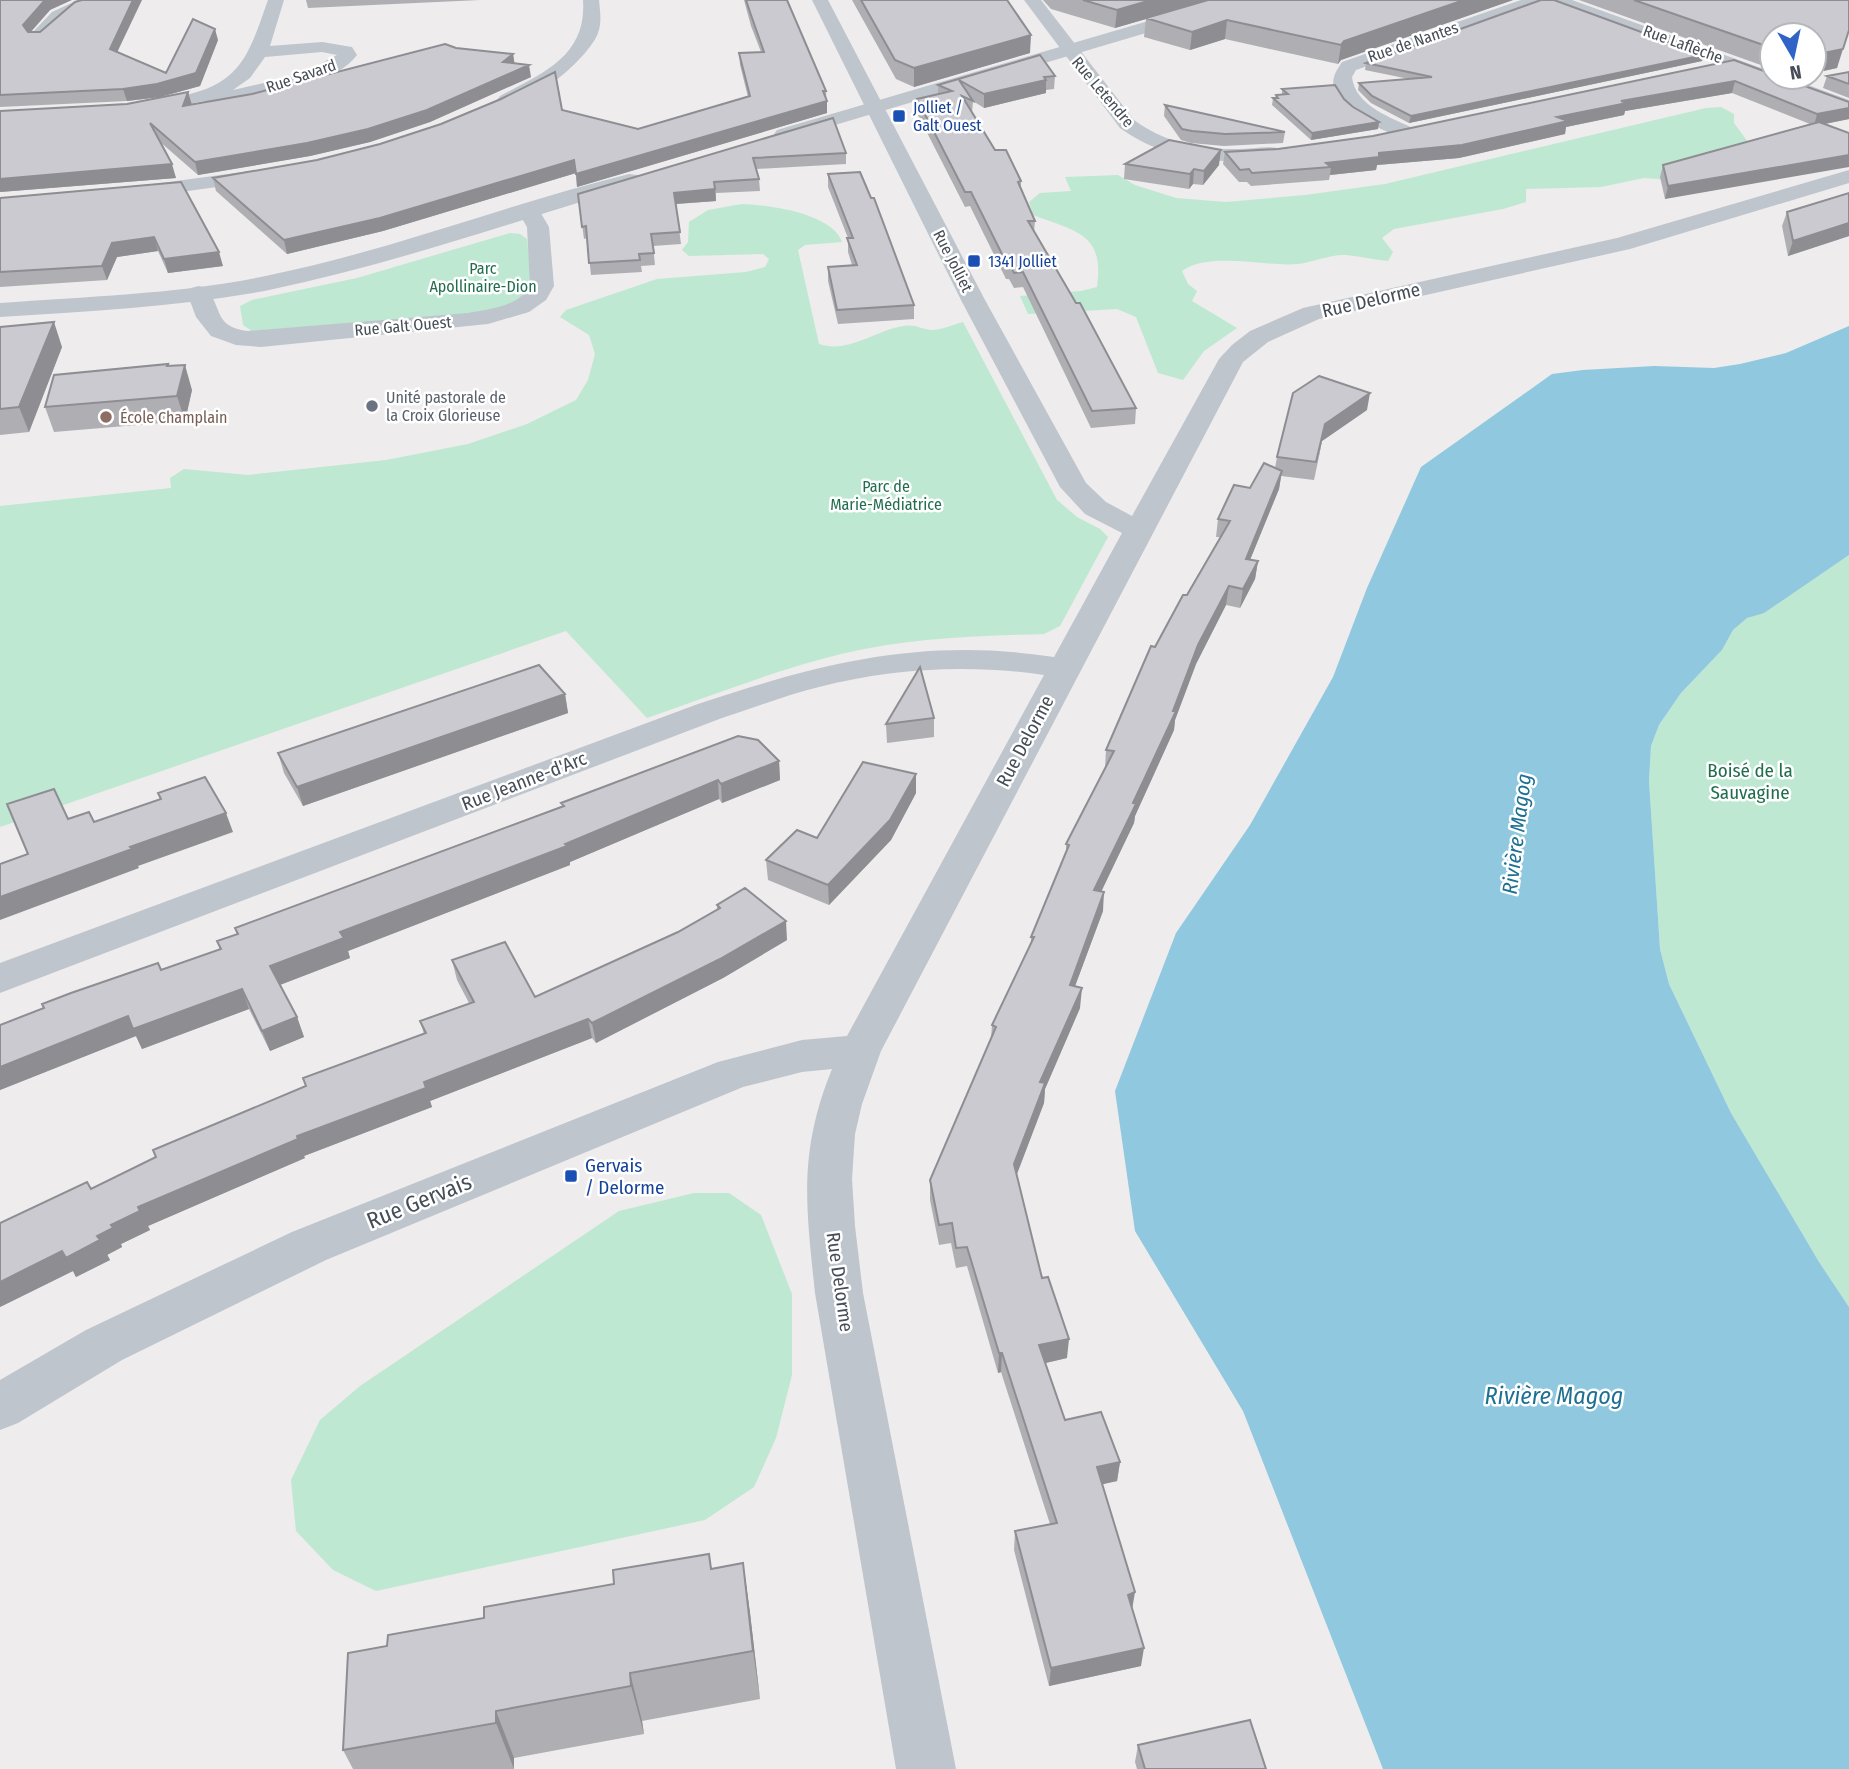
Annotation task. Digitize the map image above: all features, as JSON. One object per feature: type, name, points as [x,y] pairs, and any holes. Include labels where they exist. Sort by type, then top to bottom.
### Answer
[{"type":"street","points":[[38,37],[64,9],[87,3],[128,0]]},
{"type":"street","name":"Rue Savard","points":[[114,109],[177,102],[200,96],[239,78],[258,52],[276,0]]},
{"type":"street","points":[[483,111],[536,85],[578,50],[589,33],[591,0]]},
{"type":"street","name":"Rue Jolliet","points":[[820,0],[973,300],[1074,487],[1087,502],[1114,522],[1139,529]]},
{"type":"street","name":"Rue Letendre","points":[[1032,0],[1128,124],[1146,139],[1174,148],[1220,156],[1301,150]]},
{"type":"street","points":[[769,138],[1238,0]]},
{"type":"street","name":"Rue de Nantes","points":[[1408,133],[1364,110],[1344,92],[1342,75],[1349,66],[1537,0]]},
{"type":"street","name":"Rue Laflèche","points":[[1555,0],[1758,72]]},
{"type":"street","name":"Rue Savard","points":[[200,96],[219,97],[255,92],[323,71],[348,55],[346,51],[322,47],[258,52]]},
{"type":"street","points":[[1702,69],[1733,63]]},
{"type":"street","name":"Rue Laflèche","points":[[1808,91],[1849,107]]},
{"type":"street","points":[[1370,140],[1432,128]]},
{"type":"street","points":[[111,194],[200,185],[289,170]]},
{"type":"street","points":[[0,310],[199,293],[267,283],[351,264],[649,174]]},
{"type":"street","name":"Rue Delorme","points":[[926,1769],[839,1293],[831,1215],[830,1160],[838,1114],[860,1051],[1232,359],[1242,348],[1268,331],[1344,304],[1656,235],[1849,176]]},
{"type":"street","name":"Rue Galt Ouest","points":[[199,293],[213,325],[222,335],[238,338],[261,339],[468,320],[496,315],[513,310],[540,293],[542,286],[538,228],[528,210]]},
{"type":"street","name":"Rue Jeanne-d'Arc","points":[[0,979],[710,711],[811,678],[883,663],[932,658],[979,657],[1064,668]]},
{"type":"street","name":"Rue Gervais","points":[[0,1407],[104,1345],[309,1246],[733,1073],[802,1056],[860,1051]]},
{"type":"green space","points":[[1721,107],[1734,114],[1734,123],[1748,142],[1671,180],[1644,178],[1601,187],[1526,189],[1526,202],[1503,209],[1394,229],[1382,238],[1393,252],[1388,261],[1340,255],[1298,264],[1222,261],[1193,265],[1182,271],[1188,284],[1197,291],[1192,301],[1237,328],[1204,351],[1183,380],[1158,373],[1136,317],[1117,309],[1028,314],[1020,296],[1081,291],[1097,287],[1096,255],[1091,245],[1074,231],[1033,215],[1029,202],[1040,193],[1071,191],[1065,177],[1118,175],[1135,185],[1176,198],[1226,202],[1305,195],[1385,184],[1706,108]]},
{"type":"green space","name":"Parc de Marie-Médiatrice","points":[[742,204],[767,206],[813,217],[836,232],[842,242],[805,245],[798,250],[819,344],[841,346],[893,328],[911,326],[935,330],[963,322],[1057,500],[1108,537],[1060,626],[1044,634],[917,641],[841,654],[767,675],[647,718],[566,631],[0,827],[0,506],[171,488],[170,478],[184,469],[248,475],[386,460],[468,444],[527,424],[576,400],[588,380],[595,354],[589,335],[560,317],[566,310],[657,279],[746,272],[765,267],[769,259],[763,254],[689,256],[682,250],[688,242],[689,222],[708,210]]},
{"type":"green space","name":"Parc Apollinaire-Dion","points":[[510,233],[520,234],[527,239],[532,286],[524,298],[494,312],[252,331],[243,325],[240,306],[252,300],[357,278]]},
{"type":"green space","name":"Boisé de la Sauvagine","points":[[1849,555],[1849,1307],[1819,1262],[1731,1113],[1669,984],[1660,949],[1649,781],[1651,746],[1659,725],[1681,693],[1722,650],[1733,630],[1747,618],[1764,612]]},
{"type":"green space","points":[[694,1193],[729,1193],[761,1215],[792,1294],[792,1375],[776,1438],[754,1487],[705,1520],[376,1591],[333,1570],[296,1531],[291,1480],[320,1420],[360,1386],[619,1211]]},
{"type":"water","name":"Rivière Magog","points":[[1849,326],[1849,555],[1764,613],[1747,618],[1733,630],[1722,650],[1681,693],[1659,725],[1651,746],[1649,781],[1660,949],[1669,984],[1731,1113],[1819,1262],[1849,1307],[1849,1769],[1383,1769],[1243,1411],[1135,1231],[1115,1091],[1176,933],[1250,825],[1333,677],[1367,588],[1421,467],[1552,374],[1654,366],[1714,368],[1740,364],[1786,353]]},
{"type":"building","points":[[0,0],[45,0],[23,25],[28,32],[40,32],[75,2],[133,0],[110,49],[166,73],[193,19],[215,29],[196,73],[157,84],[123,89],[0,95]]},
{"type":"building","points":[[746,0],[787,0],[826,91],[823,91],[827,101],[576,174],[574,160],[380,218],[284,240],[213,178],[317,160],[380,144],[441,124],[501,99],[555,72],[562,110],[638,129],[750,96],[739,53],[764,52]]},
{"type":"building","points":[[861,0],[1007,0],[1031,35],[914,68],[895,60]]},
{"type":"building","points":[[1083,0],[1151,0],[1117,10]]},
{"type":"building","points":[[1208,0],[1464,0],[1344,41],[1341,45],[1227,20],[1192,32],[1146,18]]},
{"type":"building","points":[[1541,0],[1554,0],[1704,55],[1411,116],[1372,96],[1359,83],[1432,77],[1366,63]]},
{"type":"building","points":[[1634,0],[1849,0],[1849,30],[1843,49],[1828,52],[1828,21],[1758,21],[1758,43]]},
{"type":"building","points":[[445,44],[456,48],[513,54],[503,62],[529,65],[427,110],[368,129],[307,143],[195,162],[150,123],[172,164],[0,179],[0,111],[127,104],[188,92],[183,106],[252,94]]},
{"type":"building","points":[[1040,55],[1055,76],[984,94],[959,80],[973,101],[962,96],[995,150],[1006,150],[1021,181],[1018,182],[1035,221],[1028,221],[1076,303],[1080,303],[1136,408],[1092,411],[1023,272],[1014,273],[1010,264],[1007,264],[971,192],[965,192],[917,99],[952,91],[938,85]]},
{"type":"building","points":[[1734,60],[1758,69],[1758,90],[1735,81],[1621,101],[1627,103],[1557,117],[1568,121],[1462,145],[1379,153],[1379,157],[1326,163],[1331,167],[1252,173],[1249,169],[1240,170],[1225,152],[1278,149],[1373,136]]},
{"type":"building","points":[[1849,72],[1849,84],[1828,76]]},
{"type":"building","points":[[1335,85],[1353,107],[1379,122],[1312,133],[1273,98],[1278,98],[1276,95],[1288,94],[1282,89]]},
{"type":"building","points":[[1760,91],[1819,91],[1849,102],[1849,108],[1817,114]]},
{"type":"building","points":[[1165,105],[1285,132],[1225,134],[1182,129]]},
{"type":"building","points":[[833,118],[846,153],[753,158],[759,179],[714,182],[715,189],[674,193],[680,232],[651,234],[654,253],[639,254],[640,260],[589,263],[586,226],[582,227],[578,194]]},
{"type":"building","points":[[1819,122],[1849,133],[1849,155],[1668,186],[1663,165]]},
{"type":"building","points":[[1169,140],[1221,150],[1204,171],[1194,169],[1190,174],[1125,164]]},
{"type":"building","points":[[860,172],[871,198],[874,198],[914,305],[837,310],[828,267],[857,265],[847,238],[853,238],[828,174]]},
{"type":"building","points":[[181,182],[219,252],[164,259],[154,237],[112,243],[102,266],[0,272],[0,198]]},
{"type":"building","points":[[1849,193],[1849,223],[1793,241],[1787,212]]},
{"type":"building","points":[[54,322],[19,407],[0,409],[0,327]]},
{"type":"building","points":[[168,364],[167,366],[185,365],[177,396],[45,407],[54,375]]},
{"type":"building","points":[[1319,376],[1370,393],[1325,424],[1316,462],[1277,457],[1293,393]]},
{"type":"building","points":[[1264,463],[1282,471],[1246,559],[1258,561],[1243,589],[1229,586],[1198,645],[1173,711],[1176,711],[1133,803],[1136,804],[1094,890],[1104,892],[1070,985],[1082,988],[1040,1082],[1045,1083],[1014,1164],[1042,1278],[1048,1277],[1069,1339],[1039,1345],[1065,1420],[1101,1412],[1120,1462],[1097,1467],[1135,1592],[1128,1595],[1144,1648],[1051,1668],[1015,1531],[1057,1523],[1002,1353],[999,1353],[967,1247],[956,1248],[952,1223],[939,1225],[930,1180],[996,1027],[992,1025],[1034,937],[1031,937],[1069,845],[1066,844],[1114,751],[1106,750],[1151,646],[1155,647],[1183,595],[1187,595],[1230,521],[1218,519],[1234,485],[1250,488]]},
{"type":"building","points":[[539,665],[565,694],[297,787],[278,753]]},
{"type":"building","points":[[920,667],[934,718],[886,724]]},
{"type":"building","points":[[738,736],[758,740],[779,761],[721,784],[718,780],[565,844],[567,846],[340,932],[344,938],[270,966],[297,1017],[262,1031],[242,989],[133,1029],[128,1016],[0,1067],[0,1025],[44,1008],[42,1004],[158,963],[161,970],[221,949],[217,941],[238,934],[235,928],[564,806],[561,803]]},
{"type":"building","points":[[863,762],[916,774],[890,820],[828,885],[766,860],[797,830],[817,838]]},
{"type":"building","points":[[205,777],[226,813],[0,897],[0,864],[28,854],[7,804],[54,789],[68,819],[89,812],[94,822],[161,799],[158,793]]},
{"type":"building","points":[[745,888],[786,921],[720,959],[592,1023],[588,1019],[424,1082],[426,1088],[297,1136],[298,1139],[138,1207],[140,1211],[111,1225],[113,1228],[97,1236],[100,1240],[66,1258],[62,1251],[0,1282],[0,1223],[87,1182],[91,1189],[156,1157],[153,1150],[306,1086],[303,1078],[426,1033],[420,1021],[474,1002],[452,960],[505,942],[535,997],[678,932],[720,908],[717,905]]},
{"type":"building","points":[[709,1554],[711,1569],[743,1563],[753,1651],[630,1673],[631,1686],[496,1711],[496,1723],[343,1750],[348,1653],[387,1646],[388,1635],[484,1618],[484,1607],[614,1584],[613,1570]]},
{"type":"building","points":[[1250,1720],[1266,1769],[1145,1769],[1138,1745]]},
{"type":"place","name":"Jolliet / Galt Ouest","points":[[899,116]]},
{"type":"place","name":"1341 Jolliet","points":[[974,261]]},
{"type":"place","name":"Unité pastorale de la Croix Glorieuse","points":[[372,406]]},
{"type":"place","name":"École Champlain","points":[[106,417]]},
{"type":"place","name":"Gervais / Delorme","points":[[571,1176]]}]
